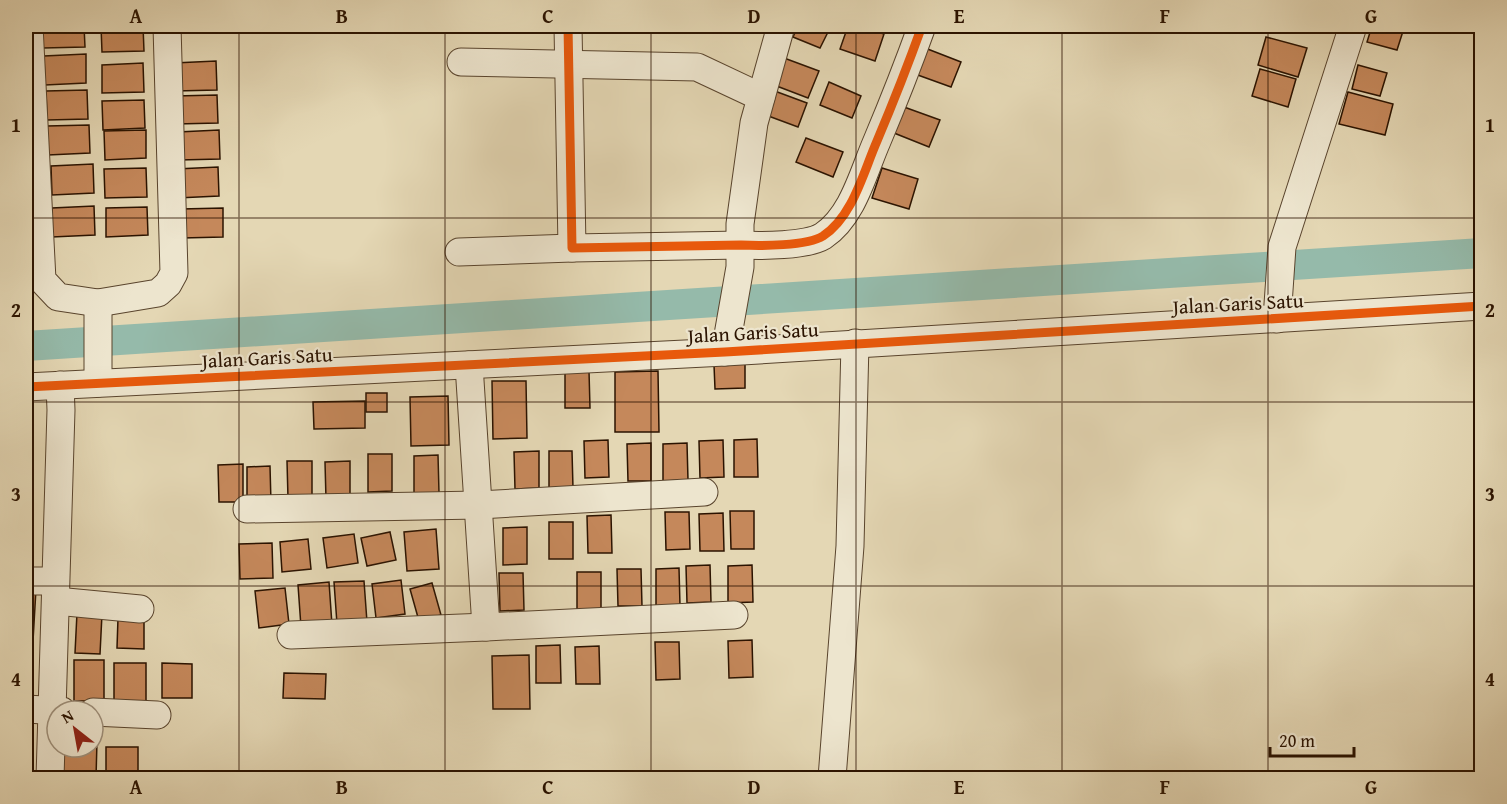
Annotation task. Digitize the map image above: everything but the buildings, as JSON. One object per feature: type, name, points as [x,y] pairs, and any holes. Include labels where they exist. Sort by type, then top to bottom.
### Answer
[{"type":"street","points":[[29,26],[42,280],[58,297],[98,313],[158,293],[168,284],[174,273],[167,26]]},
{"type":"street","points":[[568,26],[572,248]]},
{"type":"street","points":[[725,352],[741,256],[740,224],[754,123],[781,26]]},
{"type":"street","points":[[459,252],[572,248],[741,256],[759,246],[794,244],[820,238],[834,227],[854,197],[903,79],[922,26]]},
{"type":"street","points":[[1277,311],[1282,247],[1353,26]]},
{"type":"street","points":[[460,62],[697,67],[761,97]]},
{"type":"street","name":"Jalan Garis Satu","points":[[26,387],[60,385],[98,377],[469,365],[725,352],[1277,311],[1482,306]]},
{"type":"street","points":[[98,313],[98,377]]},
{"type":"street","points":[[832,778],[850,546],[855,344]]},
{"type":"street","points":[[469,365],[486,627]]},
{"type":"street","points":[[47,699],[55,591],[60,385]]},
{"type":"street","points":[[247,509],[479,505],[704,492]]},
{"type":"street","points":[[26,581],[55,591],[140,609]]},
{"type":"street","points":[[291,635],[734,615]]},
{"type":"street","points":[[105,713],[157,715]]},
{"type":"street","points":[[49,759],[50,778]]},
{"type":"waterway","points":[[26,346],[1482,253]]},
{"type":"cycle path","points":[[568,26],[572,248],[795,244],[823,236],[850,206],[922,26]]},
{"type":"cycle path","points":[[26,387],[725,352],[1482,306]]}]
